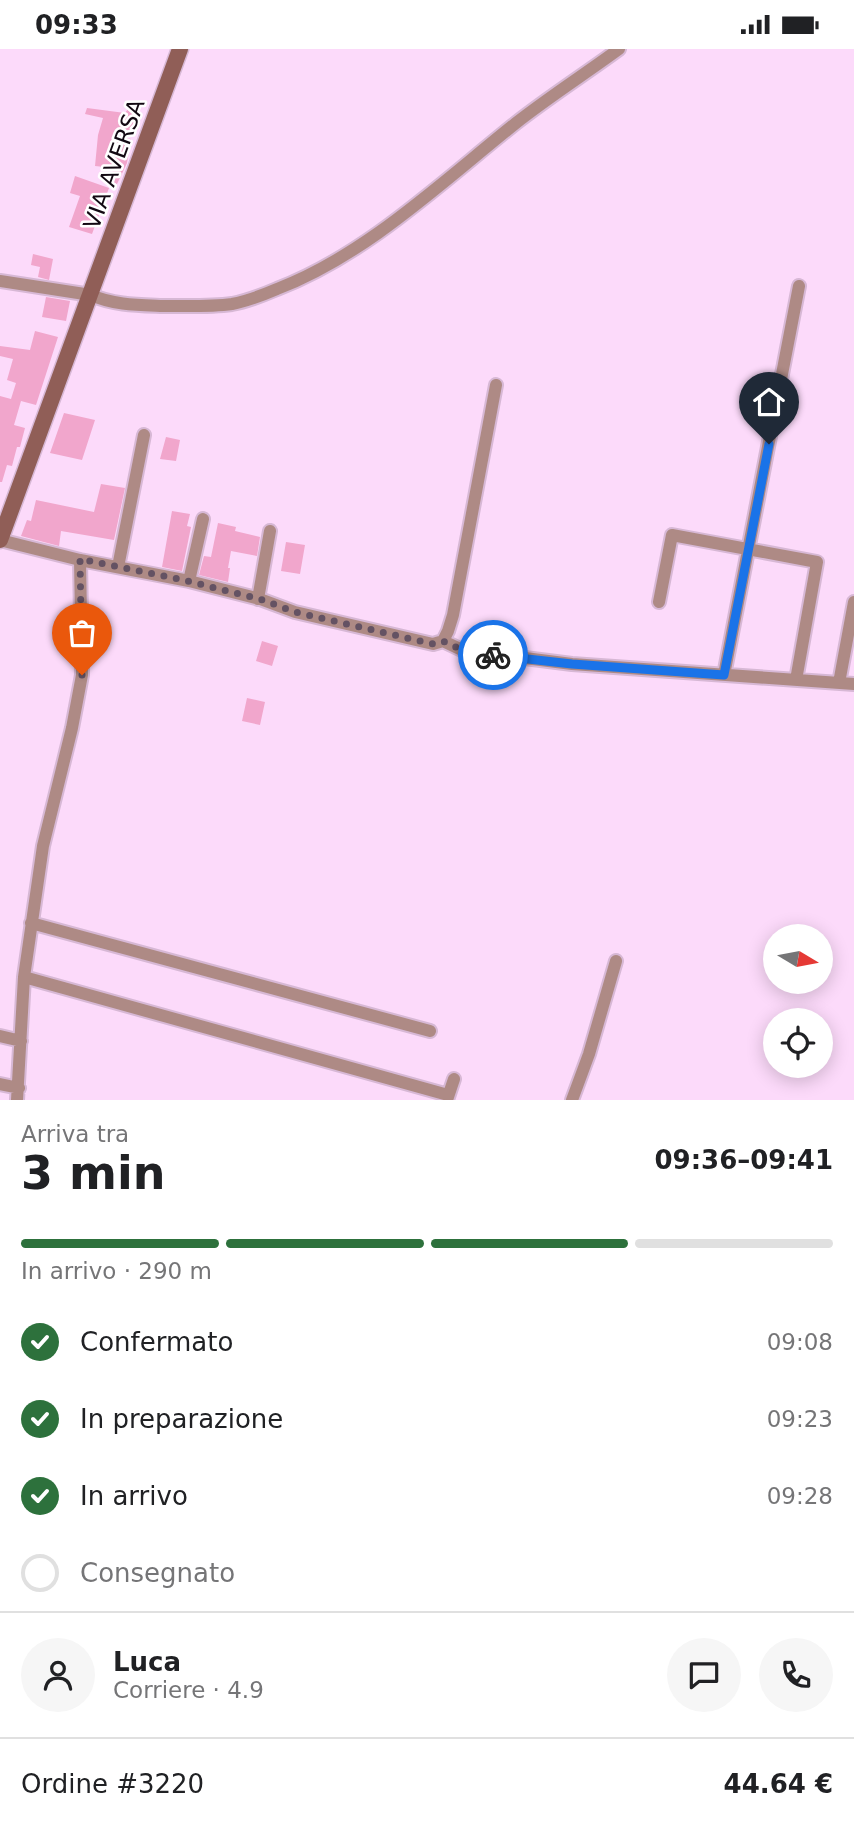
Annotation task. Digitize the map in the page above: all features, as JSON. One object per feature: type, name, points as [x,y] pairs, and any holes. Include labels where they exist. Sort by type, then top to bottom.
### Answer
[{"type":"main road","name":"VIA AVERSA","points":[[0,540],[180,49]]},
{"type":"street","points":[[0,281],[131,304],[231,304],[254,298],[302,280],[394,221],[524,116],[619,49]]},
{"type":"street","points":[[724,675],[799,286]]},
{"type":"street","points":[[443,641],[453,615],[496,386]]},
{"type":"street","points":[[117,567],[144,435]]},
{"type":"street","points":[[188,581],[203,519]]},
{"type":"street","points":[[258,599],[270,531]]},
{"type":"street","points":[[659,602],[672,535],[817,562],[796,680]]},
{"type":"street","points":[[0,540],[188,581],[356,627],[433,644],[443,641],[462,650],[572,664],[854,684]]},
{"type":"street","points":[[0,1084],[18,1094],[24,977],[31,923],[43,846],[82,675],[80,559]]},
{"type":"street","points":[[839,683],[854,602]]},
{"type":"street","points":[[31,923],[430,1031]]},
{"type":"street","points":[[572,1100],[589,1054],[616,961]]},
{"type":"street","points":[[24,977],[447,1097],[454,1079]]},
{"type":"street","points":[[0,1036],[21,1041]]},
{"type":"building","points":[[130,106],[138,115],[127,138],[131,139],[127,163],[117,184],[109,181],[114,168],[95,166],[98,135],[103,118],[85,114],[87,108],[125,113]]},
{"type":"building","points":[[75,176],[109,188],[92,234],[69,227],[80,196],[70,193]]},
{"type":"building","points":[[33,254],[53,259],[49,280],[38,277],[40,267],[31,265]]},
{"type":"building","points":[[46,297],[70,301],[66,321],[42,317]]},
{"type":"building","points":[[35,331],[58,337],[36,405],[21,401],[14,425],[25,428],[12,466],[7,465],[0,482],[0,396],[11,399],[16,383],[7,380],[13,359],[0,356],[0,346],[30,350]]},
{"type":"building","points":[[64,413],[95,420],[82,460],[50,453]]},
{"type":"building","points":[[166,437],[180,440],[176,461],[160,459]]},
{"type":"building","points":[[101,484],[125,488],[114,540],[61,531],[59,546],[21,536],[27,520],[31,521],[36,500],[94,512]]},
{"type":"building","points":[[172,511],[190,514],[187,526],[191,527],[182,571],[162,567]]},
{"type":"building","points":[[218,523],[236,527],[235,531],[260,537],[257,556],[231,551],[228,582],[199,575],[204,556],[211,557]]},
{"type":"building","points":[[286,542],[305,545],[300,574],[281,571]]},
{"type":"building","points":[[262,641],[278,646],[272,666],[256,661]]},
{"type":"building","points":[[247,698],[265,702],[260,725],[242,721]]},
{"type":"way so far","points":[[82,675],[80,559],[188,581],[356,627],[433,644],[443,641],[462,650],[493,655]]},
{"type":"route","points":[[493,655],[572,664],[724,675],[769,444]]}]
